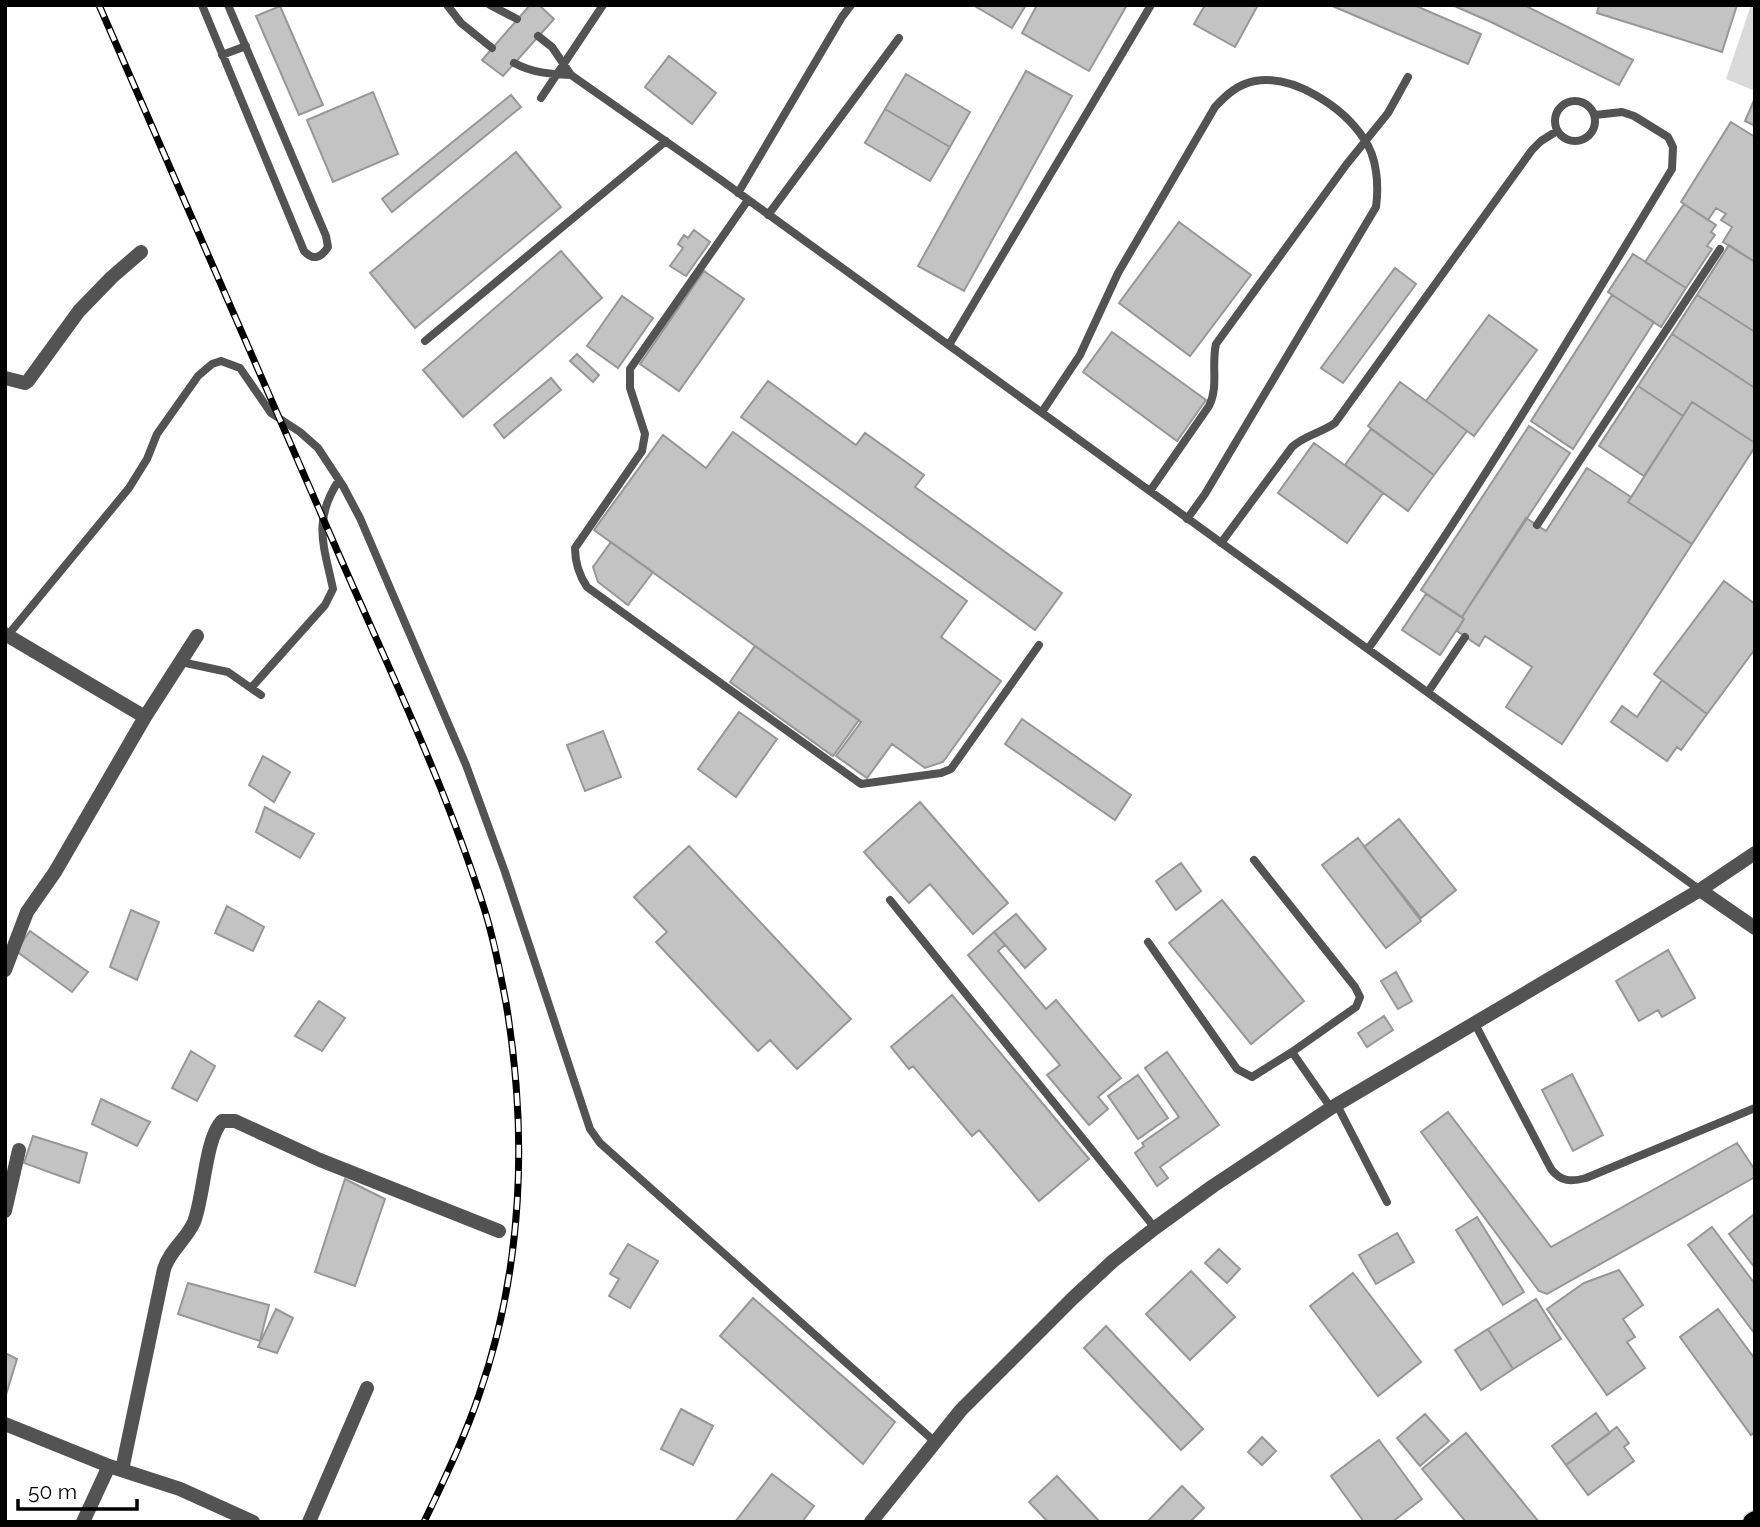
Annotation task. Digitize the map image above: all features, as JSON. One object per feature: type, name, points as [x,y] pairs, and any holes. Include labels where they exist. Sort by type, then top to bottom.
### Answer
[{"type":"street","points":[[5,378],[25,383],[28,381],[79,311],[141,252]]},
{"type":"street","points":[[6,634],[145,717]]},
{"type":"street","points":[[5,970],[27,912],[55,872],[145,717],[197,636]]},
{"type":"street","points":[[871,1522],[961,1410],[1063,1307],[1113,1261],[1155,1228],[1334,1106],[1700,890],[1755,853]]},
{"type":"street","points":[[1700,890],[1755,928]]},
{"type":"street","points":[[83,1522],[116,1468],[164,1269],[168,1257],[194,1222],[214,1135],[222,1121],[235,1121],[320,1160],[499,1231]]},
{"type":"street","points":[[5,1211],[19,1150]]},
{"type":"street","points":[[309,1522],[367,1388]]},
{"type":"street","points":[[5,1424],[116,1468],[180,1489],[253,1522]]},
{"type":"lane","points":[[202,5],[304,251],[309,257],[315,258],[323,254],[328,247],[326,236],[228,5]]},
{"type":"lane","points":[[447,5],[461,23],[492,48]]},
{"type":"lane","points":[[491,5],[517,19]]},
{"type":"lane","points":[[541,98],[603,5]]},
{"type":"lane","points":[[738,193],[851,5]]},
{"type":"lane","points":[[948,345],[1151,5]]},
{"type":"lane","points":[[538,36],[552,47],[571,75],[1042,412],[1700,890]]},
{"type":"lane","points":[[768,215],[899,38]]},
{"type":"lane","points":[[222,55],[246,46]]},
{"type":"lane","points":[[514,64],[530,71],[571,75]]},
{"type":"lane","points":[[1150,491],[1209,406],[1215,393],[1213,369],[1216,344],[1346,165],[1388,113],[1408,77]]},
{"type":"lane","points":[[1042,412],[1077,361],[1118,273],[1215,107],[1227,94],[1257,80],[1282,83],[1328,102],[1348,118],[1366,141],[1377,178],[1376,206],[1205,494],[1187,519]]},
{"type":"lane","points":[[1574,100],[1587,104],[1595,115],[1594,129],[1585,139],[1566,140],[1557,131],[1557,112],[1567,102],[1574,100]]},
{"type":"lane","points":[[1368,649],[1404,599],[1672,169],[1673,146],[1668,137],[1634,116],[1622,112],[1595,115]]},
{"type":"lane","points":[[1221,543],[1292,447],[1301,439],[1335,423],[1532,150],[1557,131]]},
{"type":"lane","points":[[425,341],[666,141]]},
{"type":"lane","points":[[748,200],[630,369],[630,388],[646,441],[642,451],[575,548],[581,578],[587,587],[862,784],[941,774],[951,769],[1039,645]]},
{"type":"lane","points":[[1537,525],[1720,249]]},
{"type":"lane","points":[[6,634],[129,488],[147,459],[157,434],[198,376],[212,364],[221,361],[240,368],[271,413],[318,448],[360,519],[466,765],[505,872],[590,1129],[600,1143],[934,1441]]},
{"type":"lane","points":[[251,688],[326,605],[334,589],[321,542],[328,497],[339,480]]},
{"type":"lane","points":[[1428,692],[1465,636]]},
{"type":"lane","points":[[181,662],[228,672],[261,695]]},
{"type":"lane","points":[[1148,942],[1237,1069],[1252,1077],[1356,1007],[1360,997],[1355,987],[1254,860]]},
{"type":"lane","points":[[890,900],[1155,1228]]},
{"type":"lane","points":[[1475,1024],[1551,1169],[1560,1179],[1567,1181],[1586,1178],[1755,1108]]},
{"type":"lane","points":[[1292,1052],[1334,1106],[1387,1202]]},
{"type":"shaded area","points":[[1751,5],[1755,5],[1755,91],[1726,79]]},
{"type":"building","points":[[530,5],[539,5],[554,19],[503,76],[482,60]]},
{"type":"building","points":[[973,5],[1026,5],[1012,28]]},
{"type":"building","points":[[1037,5],[1127,5],[1089,71],[1022,33]]},
{"type":"building","points":[[1205,5],[1258,5],[1235,47],[1194,24]]},
{"type":"building","points":[[1330,5],[1414,5],[1481,34],[1468,64]]},
{"type":"building","points":[[1452,5],[1524,5],[1633,60],[1619,85]]},
{"type":"building","points":[[1599,5],[1737,5],[1722,52],[1597,13]]},
{"type":"building","points":[[280,6],[323,105],[299,115],[256,16]]},
{"type":"building","points":[[669,56],[716,93],[692,124],[645,87]]},
{"type":"building","points":[[1026,71],[1072,96],[964,291],[918,266]]},
{"type":"building","points":[[906,74],[970,112],[950,147],[885,109]]},
{"type":"building","points":[[373,92],[398,154],[333,182],[307,120]]},
{"type":"building","points":[[511,95],[521,107],[392,212],[382,199]]},
{"type":"building","points":[[1755,98],[1755,126],[1745,121]]},
{"type":"building","points":[[885,109],[950,147],[930,181],[865,143]]},
{"type":"building","points":[[1731,122],[1755,137],[1755,262],[1723,242],[1732,227],[1721,220],[1726,214],[1716,208],[1708,220],[1681,202]]},
{"type":"building","points":[[516,152],[561,207],[415,328],[370,273]]},
{"type":"building","points":[[1684,204],[1716,225],[1711,232],[1715,235],[1707,246],[1712,249],[1686,288],[1645,262]]},
{"type":"building","points":[[1179,222],[1251,275],[1190,356],[1119,303]]},
{"type":"building","points":[[694,230],[710,242],[686,276],[670,266],[683,248],[678,244],[684,235],[688,238]]},
{"type":"building","points":[[1729,245],[1755,262],[1755,332],[1697,295]]},
{"type":"building","points":[[561,251],[602,298],[463,417],[423,370]]},
{"type":"building","points":[[1633,254],[1686,288],[1661,327],[1608,292]]},
{"type":"building","points":[[1395,268],[1416,284],[1343,383],[1321,368]]},
{"type":"building","points":[[704,271],[744,299],[679,391],[640,364]]},
{"type":"building","points":[[1612,295],[1654,322],[1573,449],[1531,421]]},
{"type":"building","points":[[1697,295],[1755,332],[1755,388],[1672,334]]},
{"type":"building","points":[[622,296],[653,318],[618,368],[587,346]]},
{"type":"building","points":[[1489,315],[1537,350],[1474,436],[1426,401]]},
{"type":"building","points":[[1112,332],[1206,400],[1177,441],[1083,372]]},
{"type":"building","points":[[1672,334],[1755,388],[1755,443],[1692,402],[1683,416],[1638,386]]},
{"type":"building","points":[[577,354],[599,375],[593,382],[570,361]]},
{"type":"building","points":[[551,378],[561,390],[504,438],[494,425]]},
{"type":"building","points":[[768,381],[856,445],[865,433],[924,475],[915,487],[1062,593],[1035,630],[741,417]]},
{"type":"building","points":[[1400,382],[1467,431],[1434,475],[1368,426]]},
{"type":"building","points":[[1638,386],[1683,416],[1644,476],[1599,446]]},
{"type":"building","points":[[1692,402],[1755,443],[1755,447],[1692,544],[1628,502]]},
{"type":"building","points":[[1529,426],[1570,453],[1462,617],[1421,590]]},
{"type":"building","points":[[1371,429],[1434,475],[1408,511],[1345,465]]},
{"type":"building","points":[[733,432],[967,601],[941,637],[1001,681],[943,762],[925,768],[892,744],[867,778],[836,756],[861,722],[594,530],[663,435],[706,468]]},
{"type":"building","points":[[1314,443],[1383,493],[1347,543],[1278,493]]},
{"type":"building","points":[[1587,468],[1631,497],[1628,502],[1692,544],[1562,744],[1506,707],[1532,667],[1485,636],[1479,646],[1457,631],[1464,619],[1462,617],[1526,518],[1546,531]]},
{"type":"building","points":[[611,542],[653,572],[628,605],[598,582],[593,567]]},
{"type":"building","points":[[1724,581],[1755,604],[1755,649],[1707,714],[1654,674]]},
{"type":"building","points":[[1426,594],[1464,619],[1440,655],[1402,630]]},
{"type":"building","points":[[755,646],[859,720],[833,756],[730,682]]},
{"type":"building","points":[[1662,680],[1707,714],[1681,750],[1677,747],[1667,761],[1611,722],[1622,706],[1637,717]]},
{"type":"building","points":[[739,712],[777,739],[736,797],[698,769]]},
{"type":"building","points":[[1022,719],[1131,795],[1115,820],[1005,744]]},
{"type":"building","points":[[603,731],[621,777],[585,791],[567,745]]},
{"type":"building","points":[[263,756],[290,772],[274,802],[249,785]]},
{"type":"building","points":[[920,802],[1008,903],[973,934],[930,884],[909,903],[864,852]]},
{"type":"building","points":[[265,807],[314,834],[300,858],[256,832]]},
{"type":"building","points":[[1399,819],[1456,890],[1421,918],[1364,847]]},
{"type":"building","points":[[1358,838],[1421,921],[1386,948],[1322,865]]},
{"type":"building","points":[[689,846],[851,1019],[797,1069],[770,1040],[758,1051],[656,942],[667,932],[634,897]]},
{"type":"building","points":[[1181,863],[1201,891],[1176,910],[1156,881]]},
{"type":"building","points":[[1222,900],[1304,1001],[1251,1044],[1169,943]]},
{"type":"building","points":[[227,906],[264,927],[253,951],[215,933]]},
{"type":"building","points":[[131,910],[159,922],[137,980],[110,967]]},
{"type":"building","points":[[1016,914],[1046,949],[1025,968],[994,932]]},
{"type":"building","points":[[30,931],[88,972],[72,992],[16,951]]},
{"type":"building","points":[[994,932],[1005,945],[998,951],[1046,1009],[1056,1000],[1121,1078],[1098,1097],[1108,1109],[1089,1125],[1047,1075],[1060,1065],[968,955]]},
{"type":"building","points":[[1668,950],[1695,998],[1662,1017],[1658,1010],[1639,1021],[1616,981]]},
{"type":"building","points":[[1396,972],[1412,1001],[1398,1009],[1381,981]]},
{"type":"building","points":[[952,995],[1089,1159],[1039,1201],[979,1130],[972,1136],[913,1066],[909,1069],[891,1047]]},
{"type":"building","points":[[319,1001],[345,1018],[322,1051],[295,1036]]},
{"type":"building","points":[[1384,1016],[1393,1030],[1367,1047],[1358,1033]]},
{"type":"building","points":[[191,1051],[215,1066],[197,1101],[172,1088]]},
{"type":"building","points":[[1167,1052],[1219,1125],[1160,1167],[1168,1178],[1157,1186],[1135,1153],[1144,1146],[1142,1143],[1179,1117],[1145,1068]]},
{"type":"building","points":[[1572,1074],[1603,1135],[1573,1151],[1542,1090]]},
{"type":"building","points":[[1138,1075],[1168,1118],[1138,1139],[1108,1096]]},
{"type":"building","points":[[101,1099],[150,1122],[137,1146],[92,1124]]},
{"type":"building","points":[[1448,1112],[1551,1247],[1737,1143],[1755,1170],[1755,1177],[1547,1294],[1539,1291],[1421,1132]]},
{"type":"building","points":[[33,1136],[87,1153],[79,1183],[24,1163]]},
{"type":"building","points":[[345,1179],[385,1199],[355,1286],[315,1272]]},
{"type":"building","points":[[1753,1215],[1755,1217],[1755,1268],[1729,1234]]},
{"type":"building","points":[[1477,1217],[1524,1292],[1503,1305],[1456,1230]]},
{"type":"building","points":[[1712,1227],[1755,1284],[1755,1334],[1688,1245]]},
{"type":"building","points":[[1397,1233],[1414,1262],[1376,1284],[1359,1255]]},
{"type":"building","points":[[628,1244],[658,1261],[630,1308],[609,1296],[619,1279],[610,1274]]},
{"type":"building","points":[[1219,1249],[1240,1269],[1227,1283],[1205,1263]]},
{"type":"building","points":[[1619,1270],[1643,1305],[1623,1319],[1635,1337],[1627,1342],[1645,1368],[1607,1395],[1547,1309],[1584,1283]]},
{"type":"building","points":[[1191,1271],[1235,1317],[1190,1360],[1146,1314]]},
{"type":"building","points":[[1353,1273],[1421,1362],[1378,1396],[1310,1306]]},
{"type":"building","points":[[188,1283],[269,1305],[260,1341],[178,1314]]},
{"type":"building","points":[[753,1298],[895,1422],[863,1464],[720,1336]]},
{"type":"building","points":[[1536,1299],[1561,1339],[1513,1369],[1488,1329]]},
{"type":"building","points":[[276,1309],[293,1318],[277,1353],[258,1347]]},
{"type":"building","points":[[1718,1309],[1755,1359],[1755,1432],[1751,1435],[1680,1337]]},
{"type":"building","points":[[1106,1326],[1203,1429],[1181,1450],[1084,1348]]},
{"type":"building","points":[[1488,1329],[1513,1369],[1481,1390],[1455,1350]]},
{"type":"building","points":[[5,1353],[17,1359],[5,1398]]},
{"type":"building","points":[[681,1409],[713,1426],[693,1465],[661,1449]]},
{"type":"building","points":[[1596,1413],[1610,1433],[1566,1465],[1552,1446]]},
{"type":"building","points":[[1425,1414],[1449,1441],[1420,1466],[1397,1438]]},
{"type":"building","points":[[1617,1427],[1629,1443],[1624,1447],[1634,1461],[1588,1495],[1566,1465]]},
{"type":"building","points":[[1466,1433],[1539,1522],[1466,1522],[1422,1469]]},
{"type":"building","points":[[1262,1437],[1276,1451],[1262,1465],[1248,1452]]},
{"type":"building","points":[[1379,1440],[1422,1499],[1392,1522],[1364,1522],[1331,1476]]},
{"type":"building","points":[[772,1474],[814,1506],[802,1522],[735,1522]]},
{"type":"building","points":[[1057,1476],[1100,1522],[1048,1522],[1029,1502]]},
{"type":"building","points":[[1182,1486],[1204,1508],[1190,1522],[1147,1522]]},
{"type":"railway","points":[[99,5],[434,771],[469,862],[496,955],[506,1003],[517,1102],[519,1151],[513,1250],[494,1347],[479,1395],[424,1522]]}]
